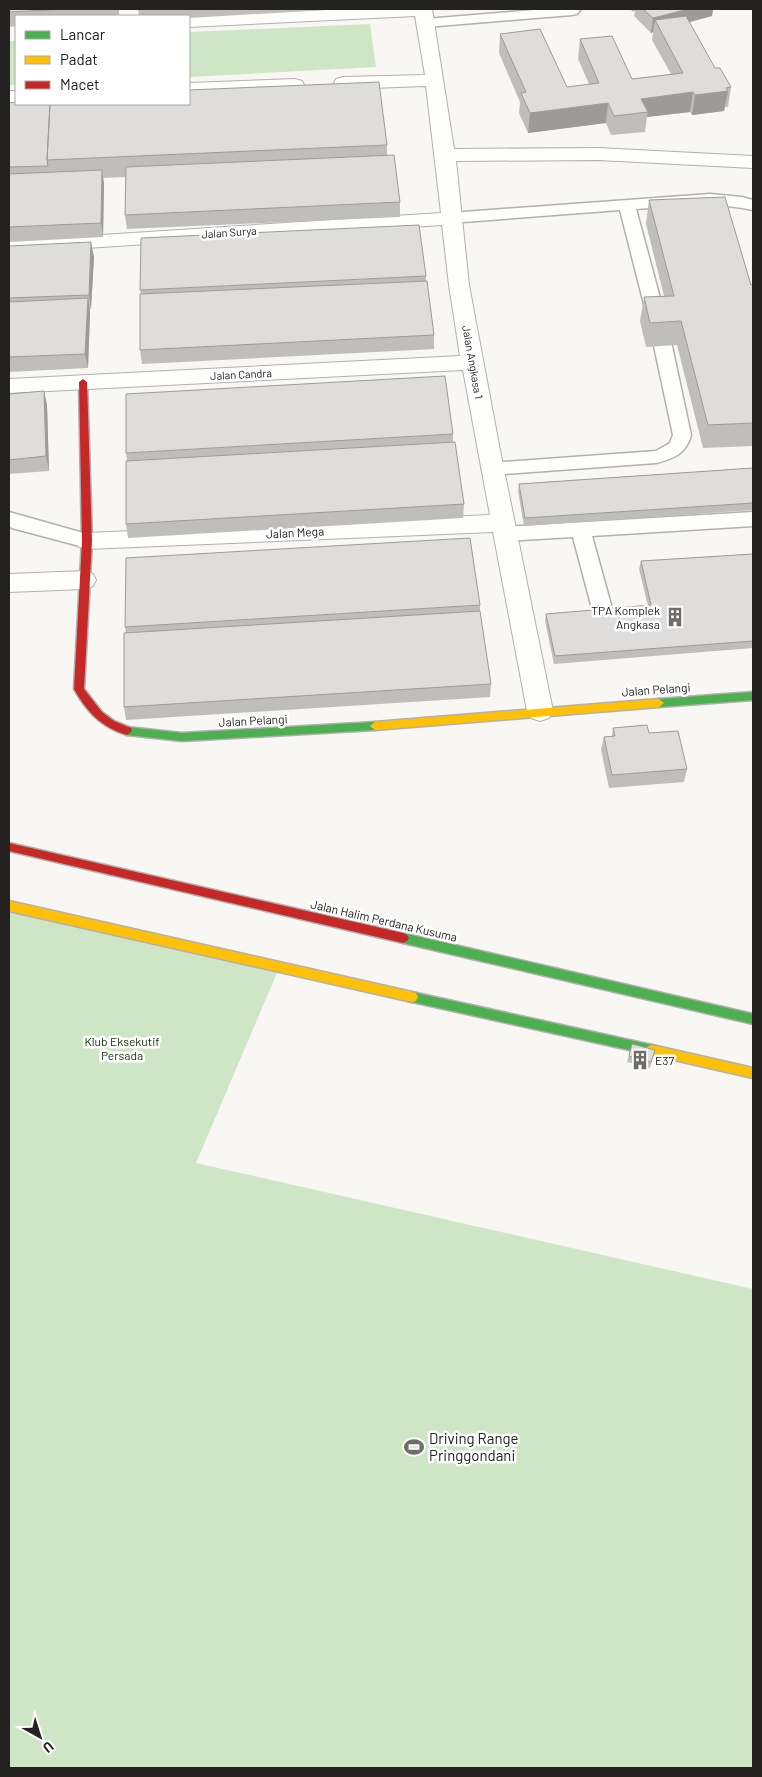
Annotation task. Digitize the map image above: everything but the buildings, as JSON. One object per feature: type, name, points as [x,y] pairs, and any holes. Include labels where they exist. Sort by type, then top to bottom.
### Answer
[{"type":"street","points":[[190,22],[424,14]]},
{"type":"street","name":"Jalan Angkasa 1","points":[[424,14],[445,155],[450,218],[473,362],[491,469],[540,711]]},
{"type":"street","points":[[190,90],[434,80]]},
{"type":"street","points":[[445,155],[598,154],[753,162]]},
{"type":"street","name":"Jalan Surya","points":[[9,247],[450,218]]},
{"type":"street","name":"Jalan Candra","points":[[9,386],[473,362]]},
{"type":"street","name":"Jalan Pelangi","points":[[83,382],[87,541],[79,689],[90,709],[108,724],[132,733],[162,737],[192,737],[349,728],[540,711],[753,696]]},
{"type":"street","name":"Jalan Mega","points":[[87,541],[504,528]]},
{"type":"street","points":[[9,583],[84,580]]},
{"type":"street","name":"Jalan Halim Perdana Kusuma","points":[[9,847],[753,1019]]},
{"type":"street","points":[[9,906],[753,1073]]},
{"type":"lane","points":[[424,14],[572,11],[574,9]]},
{"type":"lane","points":[[450,218],[701,199],[743,201],[753,205]]},
{"type":"lane","points":[[627,205],[657,320]]},
{"type":"lane","points":[[491,469],[656,457],[674,450],[680,443],[682,435],[663,346]]},
{"type":"lane","points":[[504,528],[581,530],[753,518]]},
{"type":"lane","points":[[9,519],[87,541]]},
{"type":"lane","points":[[581,530],[601,605]]},
{"type":"green space","points":[[370,24],[376,67],[190,77],[190,32]]},
{"type":"green space","points":[[9,41],[15,41],[15,85],[9,85]]},
{"type":"green space","name":"Driving Range Pringgondani","points":[[9,905],[280,966],[196,1163],[753,1289],[753,1768],[9,1768]]},
{"type":"traffic: fast","points":[[659,703],[753,696]]},
{"type":"traffic: fast","points":[[127,731],[182,737],[375,726]]},
{"type":"traffic: fast","points":[[403,938],[753,1019]]},
{"type":"traffic: fast","points":[[412,997],[652,1050]]},
{"type":"traffic: slow","points":[[375,726],[659,703]]},
{"type":"traffic: slow","points":[[9,906],[412,997]]},
{"type":"traffic: slow","points":[[652,1050],[753,1073]]},
{"type":"traffic: jam","points":[[83,382],[87,541],[79,689],[88,704],[98,715],[110,724],[127,731]]},
{"type":"traffic: jam","points":[[9,847],[403,938]]},
{"type":"place","name":"TPA Komplek Angkasa","points":[[675,617]]},
{"type":"place","name":"E37","points":[[640,1060]]},
{"type":"place","name":"Driving Range Pringgondani","points":[[414,1447]]},
{"type":"park label","name":"Klub Eksekutif Persada","points":[[122,1048]]}]
